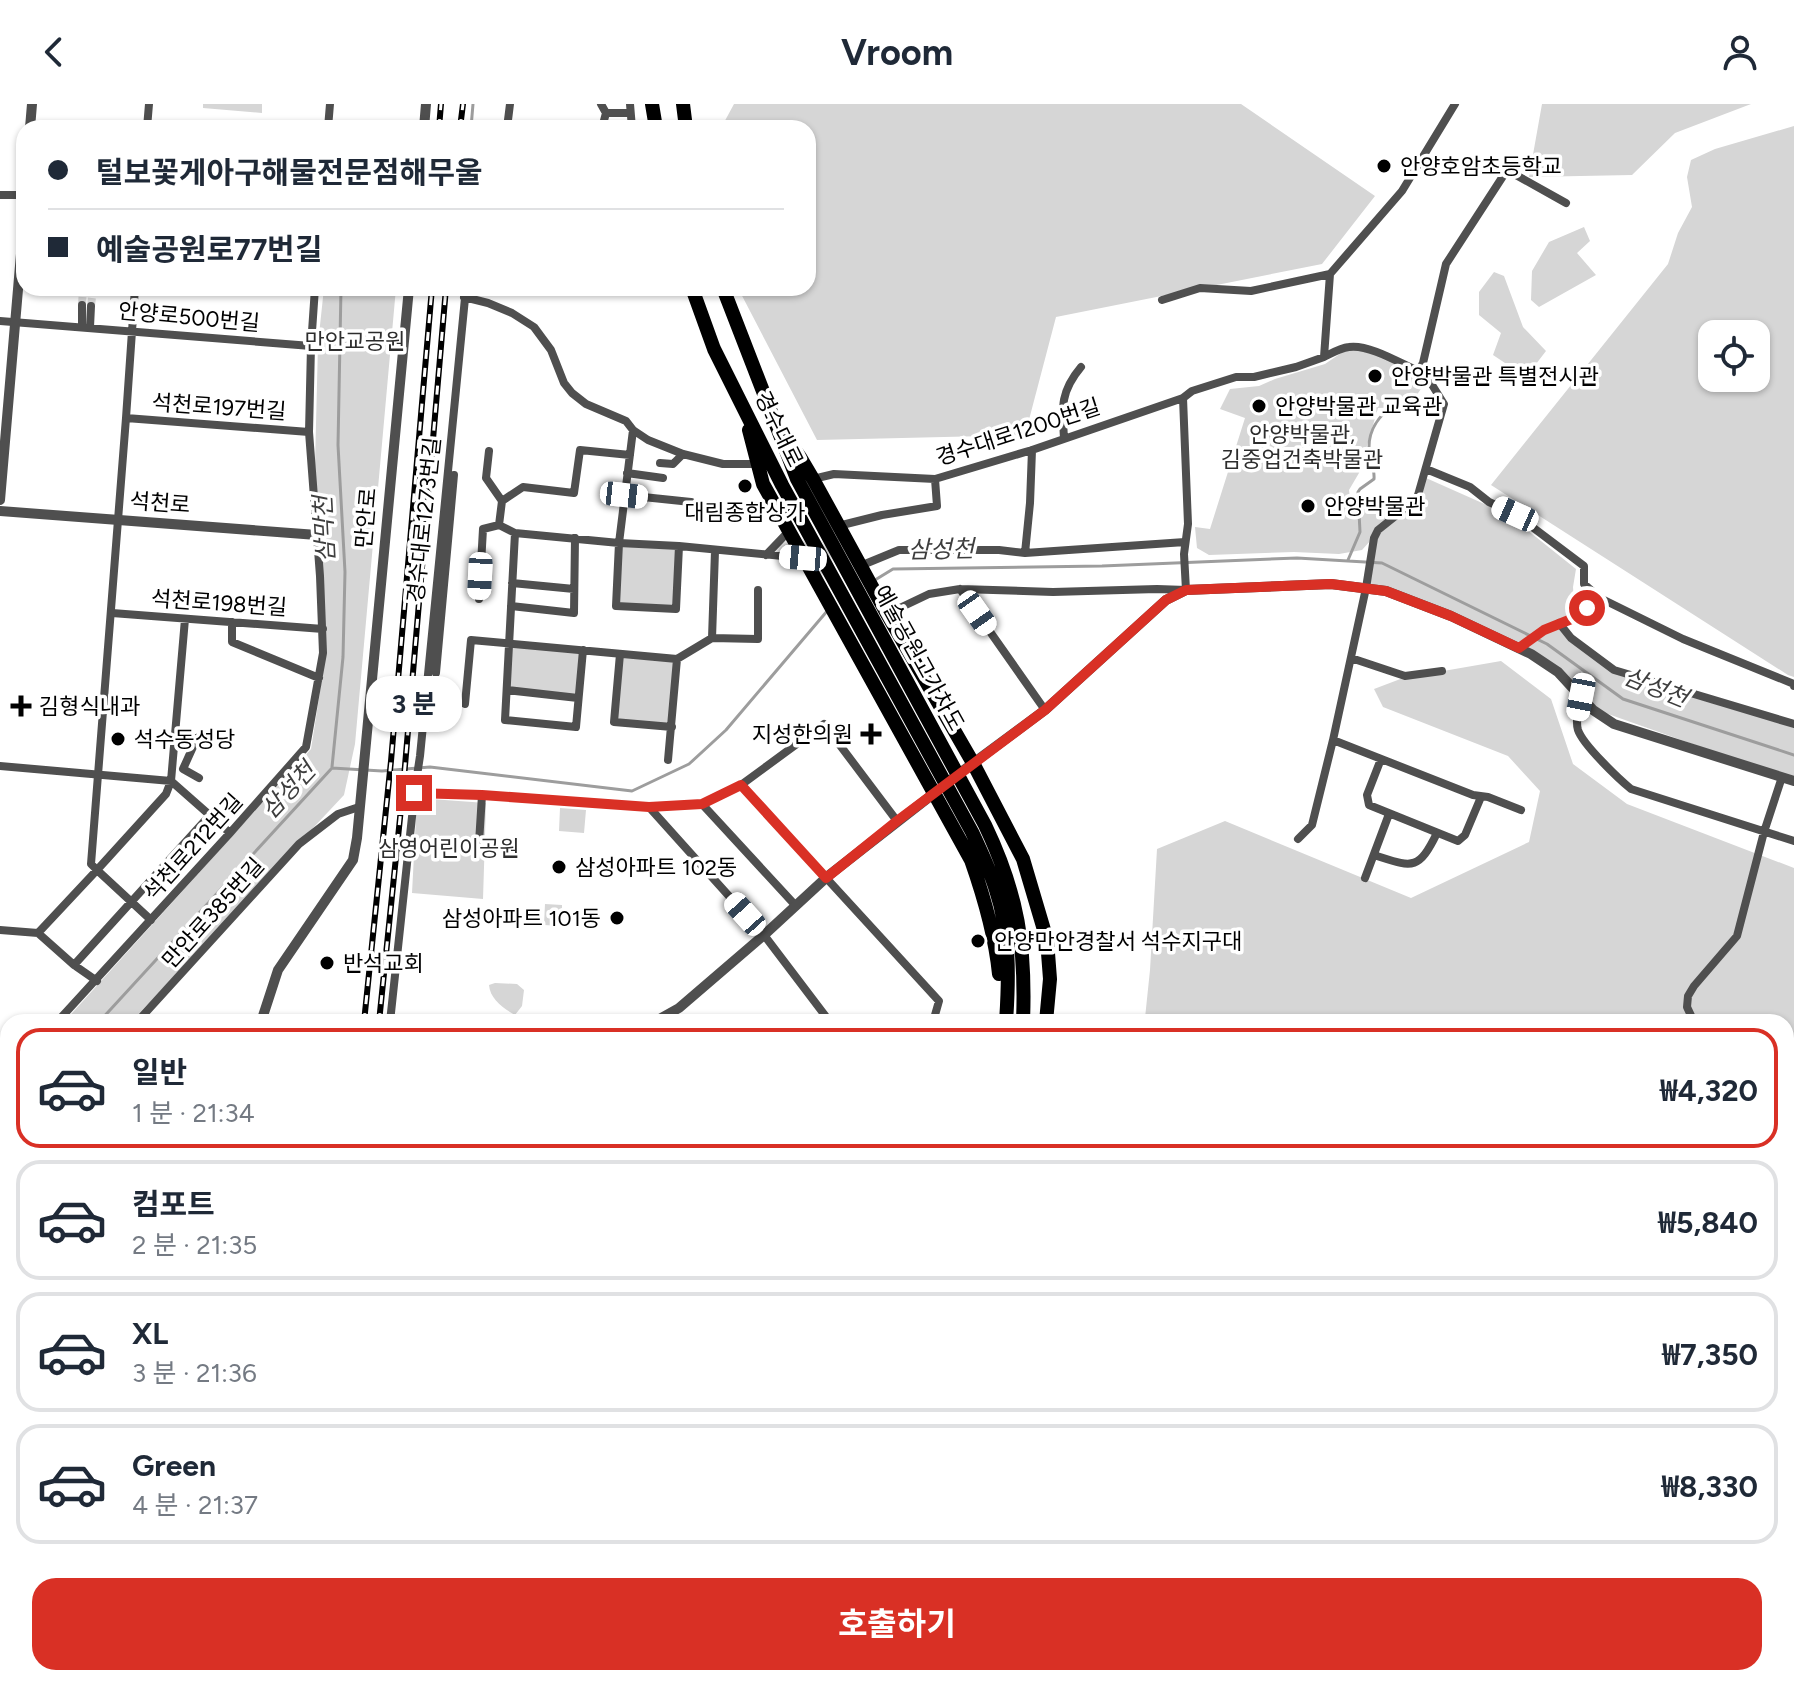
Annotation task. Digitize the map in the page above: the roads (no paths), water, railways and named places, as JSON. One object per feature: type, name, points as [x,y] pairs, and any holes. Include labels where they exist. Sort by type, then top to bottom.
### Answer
[{"type":"main road","name":"경수대로","points":[[695,296],[714,349],[782,485],[852,575]]},
{"type":"main road","name":"경수대로","points":[[726,296],[797,479],[852,575]]},
{"type":"main road","points":[[743,406],[763,484],[971,860],[985,900],[997,953],[998,1014]]},
{"type":"main road","points":[[777,426],[800,457],[838,526],[852,575],[884,610],[973,763],[1023,859],[1047,940],[1050,979],[1047,1014]]},
{"type":"main road","name":"예술공원고가차도","points":[[852,575],[1000,856],[1004,890]]},
{"type":"main road","points":[[1004,890],[1009,979],[1007,1014]]},
{"type":"main road","points":[[1004,890],[1023,945],[1023,1014]]},
{"type":"street","points":[[601,104],[606,113],[604,120]]},
{"type":"street","points":[[1324,357],[1330,274],[1402,191],[1455,104]]},
{"type":"street","points":[[606,113],[630,108]]},
{"type":"street","points":[[1298,839],[1312,825],[1378,530],[1418,495],[1444,404],[1429,380],[1418,371],[1423,363],[1446,264],[1507,170],[1566,203]]},
{"type":"street","points":[[1162,300],[1200,288],[1251,291],[1330,274]]},
{"type":"street","points":[[0,500],[18,296]]},
{"type":"street","name":"석천로197번길","points":[[118,520],[135,296]]},
{"type":"street","name":"석천로212번길","points":[[65,1014],[306,747],[323,653],[309,432],[314,296]]},
{"type":"street","name":"만안로","points":[[359,807],[408,296]]},
{"type":"street","name":"경수대로1273번길","points":[[414,791],[435,627],[465,296]]},
{"type":"street","points":[[472,296],[512,313],[534,327],[551,350],[564,383],[586,404],[626,421],[648,440],[683,454],[723,464],[757,464]]},
{"type":"street","points":[[86,327],[87,306]]},
{"type":"street","name":"안양로500번길","points":[[0,321],[311,346]]},
{"type":"street","name":"경수대로1200번길","points":[[813,479],[834,474],[935,479],[1032,450],[1183,398],[1192,391],[1236,377],[1254,377],[1296,367],[1339,350],[1359,347],[1418,371]]},
{"type":"street","points":[[1064,438],[1062,402],[1065,390],[1081,367]]},
{"type":"street","points":[[1183,398],[1188,524],[1184,554],[1186,585]]},
{"type":"street","name":"석천로197번길","points":[[126,418],[309,432]]},
{"type":"street","points":[[633,430],[619,543],[616,606],[676,609],[679,546]]},
{"type":"street","points":[[502,501],[523,487],[574,493],[580,450],[630,455]]},
{"type":"street","points":[[1025,553],[1032,450]]},
{"type":"street","points":[[489,451],[486,478],[502,501],[499,525]]},
{"type":"street","points":[[660,463],[673,464],[683,454]]},
{"type":"street","points":[[1426,469],[1470,487],[1489,502],[1515,514],[1584,566],[1584,584],[1600,598],[1683,639],[1794,685]]},
{"type":"street","points":[[627,473],[663,478]]},
{"type":"street","points":[[436,673],[435,627],[454,475]]},
{"type":"street","points":[[838,526],[937,506],[935,479]]},
{"type":"street","points":[[624,495],[691,502]]},
{"type":"street","name":"석천로","points":[[0,511],[317,535]]},
{"type":"street","points":[[118,520],[91,864],[151,920]]},
{"type":"street","points":[[479,599],[483,529],[499,525],[515,533],[803,558]]},
{"type":"street","points":[[766,555],[789,531]]},
{"type":"street","points":[[515,533],[505,720],[576,727],[583,650]]},
{"type":"street","points":[[511,606],[574,613],[575,538]]},
{"type":"street","points":[[852,575],[899,550],[1025,553],[1185,542]]},
{"type":"street","points":[[712,638],[715,551]]},
{"type":"street","points":[[512,583],[574,589]]},
{"type":"street","points":[[884,610],[929,594],[960,589],[1053,592],[1157,589],[1186,585],[1367,584],[1523,645],[1558,672],[1593,710],[1614,724],[1794,781]]},
{"type":"street","points":[[668,1014],[764,935],[826,878],[1045,710],[1186,585]]},
{"type":"street","points":[[960,589],[1045,710]]},
{"type":"street","points":[[465,704],[471,640],[677,659],[712,638],[758,639],[758,590]]},
{"type":"street","points":[[1523,645],[1544,630],[1574,618],[1600,598]]},
{"type":"street","name":"석천로198번길","points":[[112,613],[323,629]]},
{"type":"street","points":[[38,933],[166,794],[171,781],[185,619]]},
{"type":"street","points":[[232,622],[232,642],[319,678]]},
{"type":"street","points":[[1559,623],[1571,638],[1614,670],[1794,724]]},
{"type":"street","points":[[620,654],[614,722],[672,727]]},
{"type":"street","points":[[1351,658],[1405,676],[1442,671]]},
{"type":"street","points":[[668,760],[677,659]]},
{"type":"street","points":[[507,690],[578,698]]},
{"type":"street","points":[[1581,697],[1578,731],[1614,775],[1631,789],[1794,841]]},
{"type":"street","points":[[391,1014],[414,791],[649,807],[702,804],[741,785],[824,724],[897,821]]},
{"type":"street","points":[[197,738],[183,769],[199,778]]},
{"type":"street","points":[[1333,740],[1473,795],[1488,797],[1521,810]]},
{"type":"street","points":[[1381,759],[1367,795],[1369,805],[1458,841],[1465,835],[1481,797]]},
{"type":"street","points":[[0,766],[171,781],[230,833]]},
{"type":"street","points":[[1690,1014],[1688,996],[1737,936],[1782,777]]},
{"type":"street","points":[[741,785],[939,1001],[935,1014]]},
{"type":"street","points":[[479,843],[482,795]]},
{"type":"street","points":[[702,804],[796,906]]},
{"type":"street","points":[[264,1014],[278,970],[353,860],[359,807]]},
{"type":"street","name":"만안로385번길","points":[[144,1014],[299,844],[338,814],[359,807]]},
{"type":"street","points":[[649,807],[764,935],[824,1014]]},
{"type":"street","points":[[1365,878],[1389,814]]},
{"type":"street","points":[[74,965],[210,815]]},
{"type":"street","points":[[1374,855],[1409,865],[1426,855],[1437,833]]},
{"type":"street","points":[[0,930],[38,933],[97,981]]},
{"type":"waterway","name":"삼막천","points":[[472,120],[473,104]]},
{"type":"waterway","name":"삼막천","points":[[332,767],[343,657],[345,572],[338,445],[341,296]]},
{"type":"waterway","points":[[1348,560],[1360,532],[1358,492],[1374,479],[1369,451],[1371,434],[1380,417],[1394,404]]},
{"type":"waterway","name":"삼성천","points":[[875,580],[893,569],[1102,566],[1297,558],[1382,563],[1547,644],[1623,699],[1794,755]]},
{"type":"waterway","name":"삼성천","points":[[106,1014],[332,768],[382,771],[430,767],[632,791],[689,764],[726,730],[828,610]]},
{"type":"tunnel","points":[[82,305],[83,296]]},
{"type":"tunnel","points":[[91,306],[92,296]]},
{"type":"railway","points":[[440,120],[441,104]]},
{"type":"railway","points":[[461,120],[463,104]]},
{"type":"railway","points":[[365,1014],[391,761],[431,296]]},
{"type":"railway","points":[[380,1014],[403,789],[445,296]]},
{"type":"place","name":"안양호암초등학교","points":[[1384,166]]},
{"type":"place","name":"안양박물관 특별전시관","points":[[1375,376]]},
{"type":"place","name":"안양박물관 교육관","points":[[1259,406]]},
{"type":"place","name":"대림종합상가","points":[[745,486]]},
{"type":"place","name":"안양박물관","points":[[1308,506]]},
{"type":"place","name":"김형식내과","points":[[21,706]]},
{"type":"place","name":"지성한의원","points":[[871,734]]},
{"type":"place","name":"석수동성당","points":[[118,739]]},
{"type":"place","name":"삼성아파트 102동","points":[[559,867]]},
{"type":"place","name":"삼성아파트 101동","points":[[617,918]]},
{"type":"place","name":"안양만안경찰서 석수지구대","points":[[978,941]]},
{"type":"place","name":"반석교회","points":[[327,963]]},
{"type":"park label","name":"만안교공원","points":[[355,341]]},
{"type":"park label","name":"안양박물관, 김중업건축박물관","points":[[1302,446]]},
{"type":"park label","name":"삼영어린이공원","points":[[449,848]]}]
